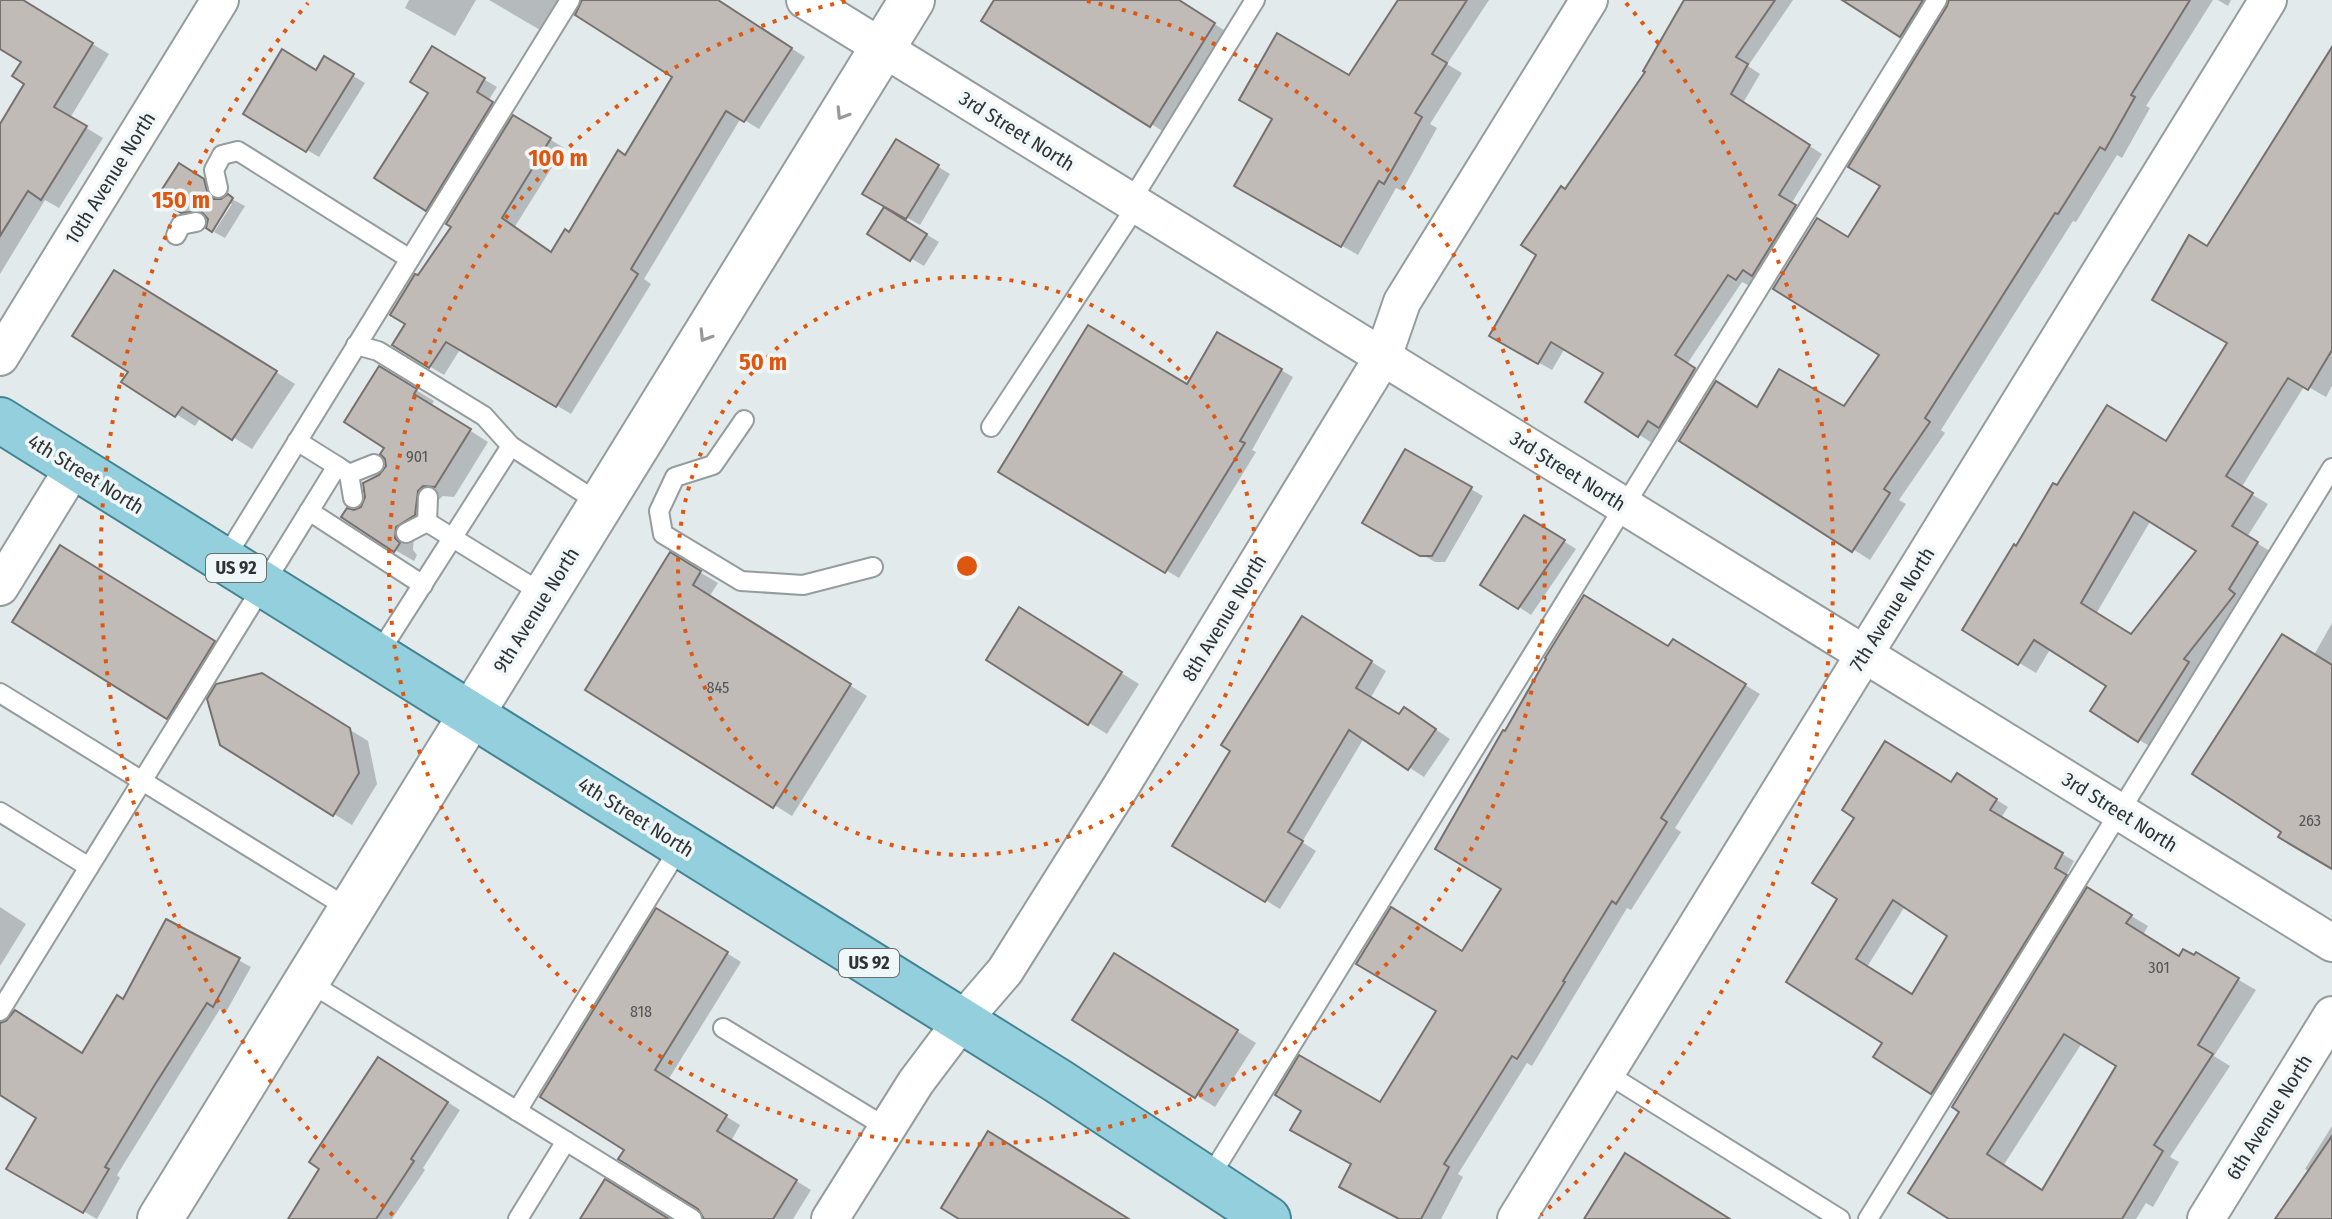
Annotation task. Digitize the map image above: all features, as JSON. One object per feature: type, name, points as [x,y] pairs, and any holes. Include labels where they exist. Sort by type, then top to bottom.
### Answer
[{"type":"main road","name":"4th Street North","points":[[0,420],[1058,1081],[1268,1219]]},
{"type":"street","name":"10th Avenue North","points":[[0,357],[220,0]]},
{"type":"street","name":"3rd Street North","points":[[805,0],[2332,943]]},
{"type":"street","name":"9th Avenue North","points":[[160,1219],[912,0]]},
{"type":"street","name":"8th Avenue North","points":[[830,1219],[916,1082],[1005,971],[1128,774],[1383,357],[1402,302],[1589,0]]},
{"type":"street","name":"7th Avenue North","points":[[1516,1219],[2268,0]]},
{"type":"street","points":[[0,587],[74,467]]},
{"type":"street","name":"6th Avenue North","points":[[2206,1219],[2332,1015]]},
{"type":"lane","points":[[224,560],[570,0]]},
{"type":"lane","points":[[991,427],[1134,203],[1255,0]]},
{"type":"lane","points":[[1208,1180],[1937,0]]},
{"type":"lane","points":[[209,177],[222,155],[238,151],[410,259]]},
{"type":"lane","points":[[173,208],[184,228]]},
{"type":"lane","points":[[356,345],[378,351],[484,416],[511,446],[601,504]]},
{"type":"lane","points":[[744,420],[713,465],[675,477],[659,511],[663,534],[741,581],[803,585],[873,567]]},
{"type":"lane","points":[[297,441],[343,470],[353,498]]},
{"type":"lane","points":[[377,656],[511,446]]},
{"type":"lane","points":[[0,1011],[309,511],[343,470],[374,464]]},
{"type":"lane","points":[[1868,1219],[2332,468]]},
{"type":"lane","points":[[427,522],[428,497]]},
{"type":"lane","points":[[309,511],[423,585]]},
{"type":"lane","points":[[427,522],[545,595]]},
{"type":"lane","points":[[406,533],[427,522]]},
{"type":"lane","points":[[0,693],[351,910]]},
{"type":"lane","points":[[0,812],[89,867]]},
{"type":"lane","points":[[517,1111],[681,845]]},
{"type":"lane","points":[[307,981],[692,1219]]},
{"type":"lane","points":[[723,1028],[887,1128]]},
{"type":"lane","points":[[1606,1073],[1840,1219]]},
{"type":"lane","points":[[518,1219],[566,1141]]},
{"type":"building","points":[[0,0],[23,0],[93,43],[54,107],[87,126],[41,200],[28,191],[0,236],[0,124],[24,84],[12,76],[21,62],[0,49]]},
{"type":"building","points":[[582,0],[718,0],[792,48],[744,122],[726,111],[631,269],[638,274],[556,407],[446,342],[429,368],[392,345],[405,324],[390,315],[415,274],[418,275],[451,227],[446,224],[513,115],[551,138],[502,218],[551,252],[565,229],[569,232],[618,150],[625,155],[672,77],[575,15]]},
{"type":"building","points":[[994,0],[1179,0],[1215,23],[1150,127],[981,21]]},
{"type":"building","points":[[1398,0],[1467,0],[1432,54],[1447,63],[1415,113],[1422,117],[1384,184],[1379,181],[1341,247],[1234,186],[1272,119],[1239,100],[1277,33],[1349,75]]},
{"type":"building","points":[[1684,0],[1775,0],[1736,57],[1748,64],[1731,94],[1810,145],[1779,195],[1796,205],[1752,276],[1743,270],[1736,280],[1728,275],[1675,355],[1695,368],[1659,428],[1648,421],[1638,437],[1585,402],[1603,373],[1551,342],[1538,364],[1489,336],[1536,255],[1521,245],[1561,186],[1565,189],[1645,72]]},
{"type":"building","points":[[1842,0],[1923,0],[1900,37]]},
{"type":"building","points":[[1949,0],[2190,0],[2131,95],[2135,97],[2105,150],[2100,147],[2058,214],[2055,213],[1925,418],[1930,422],[1884,489],[1890,493],[1852,552],[1679,441],[1716,381],[1757,407],[1779,369],[1844,406],[1879,355],[1773,289],[1817,218],[1848,237],[1880,186],[1848,167]]},
{"type":"building","points":[[432,46],[485,78],[477,92],[493,102],[426,211],[374,178],[428,93],[410,82]]},
{"type":"building","points":[[2332,47],[2332,350],[2308,390],[2288,378],[2226,476],[2253,493],[2232,526],[2258,542],[2229,589],[2235,594],[2184,659],[2189,662],[2138,742],[2090,711],[2106,686],[2034,640],[2018,665],[1962,630],[2053,483],[2057,485],[2107,405],[2166,441],[2227,343],[2152,300],[2189,235],[2207,246]],"holes":[[[2134,512],[2196,551],[2131,634],[2081,603]]]},
{"type":"building","points":[[282,49],[316,70],[324,56],[354,74],[306,152],[243,114]]},
{"type":"building","points":[[896,139],[939,165],[906,219],[862,194]]},
{"type":"building","points":[[179,163],[204,179],[207,191],[214,199],[228,194],[233,198],[212,232],[206,228],[208,219],[201,211],[181,213],[157,197]]},
{"type":"building","points":[[884,207],[927,234],[910,261],[867,234]]},
{"type":"building","points":[[114,270],[277,371],[232,440],[182,407],[175,417],[121,382],[128,372],[72,336]]},
{"type":"building","points":[[1088,325],[1187,384],[1217,332],[1282,369],[1240,441],[1245,443],[1165,573],[998,472]]},
{"type":"building","points":[[379,366],[417,389],[414,394],[471,429],[435,487],[423,486],[418,491],[415,515],[396,527],[395,538],[400,543],[394,552],[341,517],[347,508],[354,510],[361,507],[365,497],[363,483],[379,475],[386,466],[380,454],[384,448],[344,422]]},
{"type":"building","points":[[1405,449],[1472,487],[1432,556],[1420,556],[1362,523]]},
{"type":"building","points":[[1524,515],[1565,540],[1518,609],[1480,585]]},
{"type":"building","points":[[60,545],[215,641],[167,719],[12,622]]},
{"type":"building","points":[[670,552],[701,571],[693,585],[851,684],[773,808],[585,690]]},
{"type":"building","points":[[1584,595],[1668,646],[1673,639],[1746,684],[1661,818],[1667,822],[1616,904],[1612,901],[1517,1059],[1512,1056],[1444,1164],[1449,1167],[1421,1219],[1399,1219],[1339,1187],[1351,1164],[1290,1130],[1301,1111],[1275,1095],[1299,1055],[1380,1102],[1436,1011],[1356,964],[1391,907],[1462,951],[1501,889],[1435,849]]},
{"type":"building","points":[[1019,607],[1122,672],[1088,725],[986,660]]},
{"type":"building","points":[[1302,616],[1372,661],[1356,688],[1399,714],[1404,707],[1436,729],[1408,770],[1349,730],[1288,832],[1303,841],[1265,902],[1172,846],[1230,751],[1221,745]]},
{"type":"building","points":[[2282,634],[2332,665],[2332,869],[2278,837],[2281,832],[2192,774]]},
{"type":"building","points":[[262,673],[350,728],[359,773],[333,816],[220,745],[207,699],[216,684]]},
{"type":"building","points":[[1885,741],[1951,782],[1957,773],[1997,799],[1990,810],[2063,853],[2055,868],[2067,875],[1931,1094],[1873,1057],[1882,1043],[1786,982],[1837,899],[1812,883],[1854,818],[1842,810]],"holes":[[[1893,900],[1947,936],[1912,994],[1856,959]]]},
{"type":"building","points":[[2087,887],[2132,915],[2126,923],[2179,956],[2183,949],[2194,955],[2196,952],[2239,978],[2198,1045],[2213,1054],[2154,1145],[2163,1151],[2122,1219],[1949,1219],[1908,1193],[1959,1112],[1952,1107]],"holes":[[[2064,1034],[2116,1066],[2042,1190],[1987,1154]]]},
{"type":"building","points":[[656,908],[728,952],[655,1070],[727,1115],[717,1131],[797,1180],[773,1219],[704,1219],[698,1209],[618,1159],[624,1150],[540,1097]]},
{"type":"building","points":[[166,919],[240,958],[213,1007],[207,1003],[154,1086],[105,1167],[109,1169],[83,1213],[6,1169],[36,1118],[0,1095],[0,1023],[6,1021],[15,1010],[82,1053],[117,995],[123,999]]},
{"type":"building","points":[[1114,953],[1238,1030],[1195,1098],[1072,1020]]},
{"type":"building","points":[[378,1057],[448,1102],[376,1219],[288,1219],[319,1169],[309,1162]]},
{"type":"building","points":[[988,1131],[1129,1219],[959,1219],[941,1208]]},
{"type":"building","points":[[2332,1136],[2332,1219],[2275,1219]]},
{"type":"building","points":[[1625,1153],[1730,1219],[1584,1219]]},
{"type":"building","points":[[605,1179],[669,1219],[580,1219]]}]
